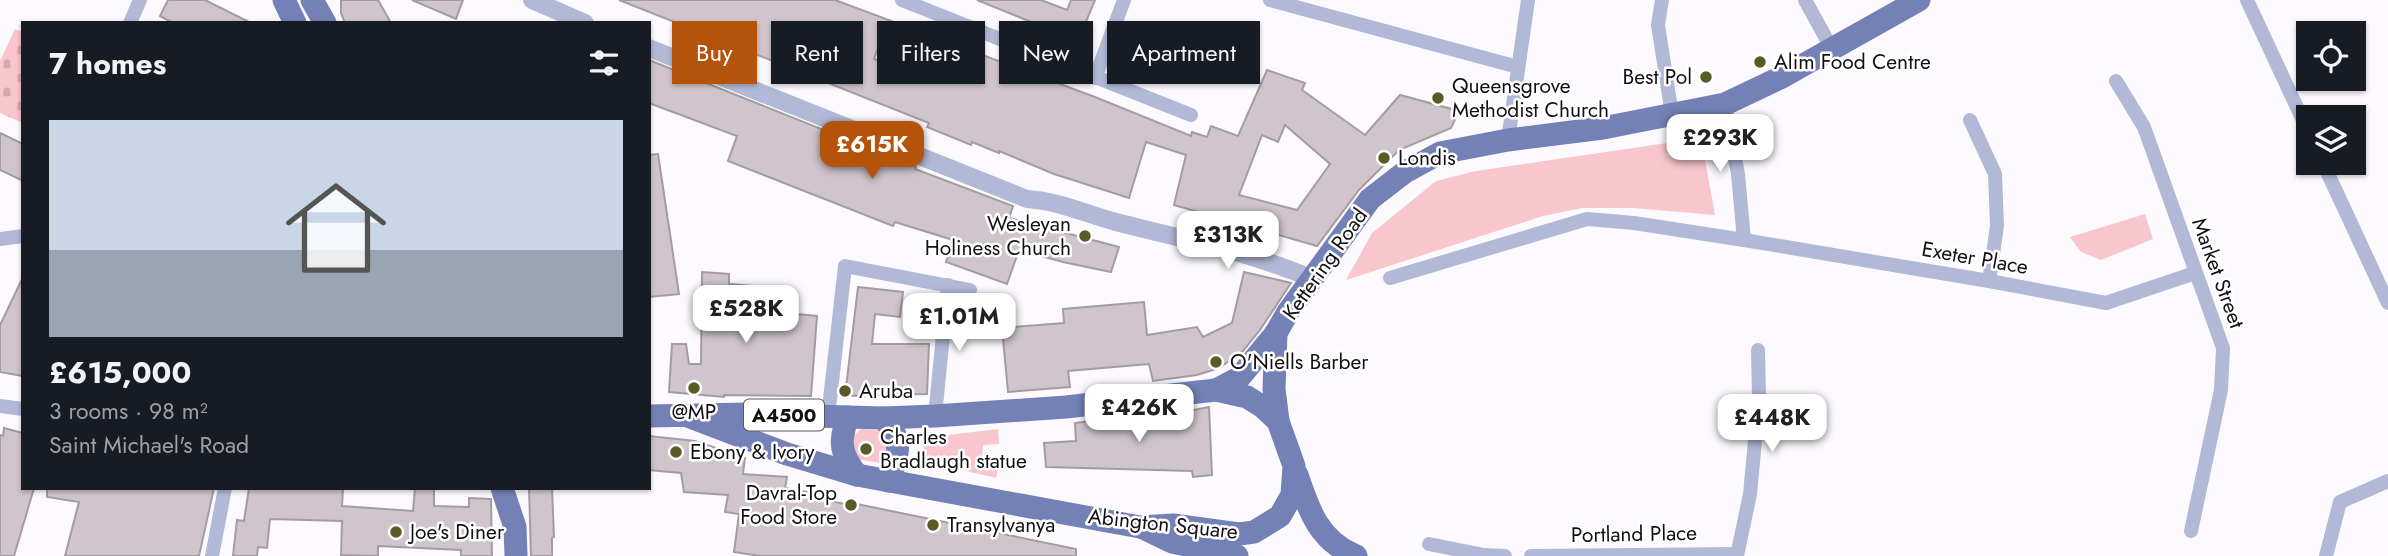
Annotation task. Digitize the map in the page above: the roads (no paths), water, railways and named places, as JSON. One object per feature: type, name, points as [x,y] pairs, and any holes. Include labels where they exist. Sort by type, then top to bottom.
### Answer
[{"type":"main road","points":[[284,0],[294,21]]},
{"type":"main road","points":[[312,0],[324,21]]},
{"type":"main road","name":"Kettering Road","points":[[1216,390],[1239,378],[1276,333],[1288,312],[1370,199],[1405,172],[1440,153],[1508,140],[1603,128],[1725,104],[1782,77],[1919,0]]},
{"type":"main road","points":[[1276,333],[1274,389],[1278,421]]},
{"type":"main road","name":"Abington Square","points":[[651,416],[685,415],[747,414],[883,418],[935,416],[1066,407],[1216,390],[1247,397],[1278,421],[1294,466],[1292,495],[1280,516],[1254,532],[1239,534],[1173,525],[1140,527],[857,475],[787,454],[685,415]]},
{"type":"main road","name":"A4500","points":[[838,417],[843,430],[842,453],[857,475]]},
{"type":"main road","points":[[883,418],[898,438],[895,465],[888,481]]},
{"type":"main road","points":[[1294,466],[1308,510],[1319,529],[1342,551],[1356,556]]},
{"type":"main road","points":[[504,490],[515,527],[516,556]]},
{"type":"main road","name":"A4500","points":[[1140,527],[1171,542],[1237,556]]},
{"type":"street","points":[[131,21],[140,0]]},
{"type":"street","points":[[532,0],[580,21]]},
{"type":"street","points":[[902,0],[1191,115]]},
{"type":"street","points":[[1095,78],[1124,0]]},
{"type":"street","points":[[1270,0],[1518,66]]},
{"type":"street","points":[[1508,140],[1528,0]]},
{"type":"street","points":[[1662,0],[1658,25],[1672,115]]},
{"type":"street","points":[[1805,0],[1832,49]]},
{"type":"street","points":[[2247,0],[2296,105]]},
{"type":"street","points":[[651,49],[1027,199],[1051,200],[1101,218],[1277,263],[1313,279]]},
{"type":"street","name":"Market Street","points":[[2116,81],[2144,127],[2222,348],[2221,390],[2191,531]]},
{"type":"street","points":[[1725,104],[1738,174],[1744,240]]},
{"type":"street","points":[[1970,120],[1995,174],[1997,226],[1989,281]]},
{"type":"street","points":[[2329,175],[2388,303]]},
{"type":"street","name":"Exeter Place","points":[[1390,278],[1587,219],[1634,223],[1744,240],[2106,303],[2195,273]]},
{"type":"street","points":[[0,239],[21,236]]},
{"type":"street","points":[[838,417],[845,266],[971,289]]},
{"type":"street","points":[[935,416],[948,285]]},
{"type":"street","name":"Portland Place","points":[[1531,556],[1737,555],[1750,494],[1759,400],[1758,350]]},
{"type":"street","points":[[0,406],[21,409]]},
{"type":"street","points":[[2326,556],[2340,502],[2388,481]]},
{"type":"street","points":[[212,556],[225,490]]},
{"type":"street","points":[[1429,544],[1484,555],[1505,556]]},
{"type":"place","name":"Alim Food Centre","points":[[1760,62]]},
{"type":"place","name":"Best Pol","points":[[1706,77]]},
{"type":"place","name":"Queensgrove Methodist Church","points":[[1438,98]]},
{"type":"place","name":"Londis","points":[[1384,158]]},
{"type":"place","name":"Wesleyan Holiness Church","points":[[1085,236]]},
{"type":"place","name":"O'Niells Barber","points":[[1216,362]]},
{"type":"place","name":"@MP","points":[[694,388]]},
{"type":"place","name":"Aruba","points":[[845,391]]},
{"type":"place","name":"Charles Bradlaugh statue","points":[[866,449]]},
{"type":"place","name":"Ebony & Ivory","points":[[676,452]]},
{"type":"place","name":"Davral-Top Food Store","points":[[851,505]]},
{"type":"place","name":"Transylvanya","points":[[933,525]]},
{"type":"place","name":"Joe's Diner","points":[[396,532]]}]
